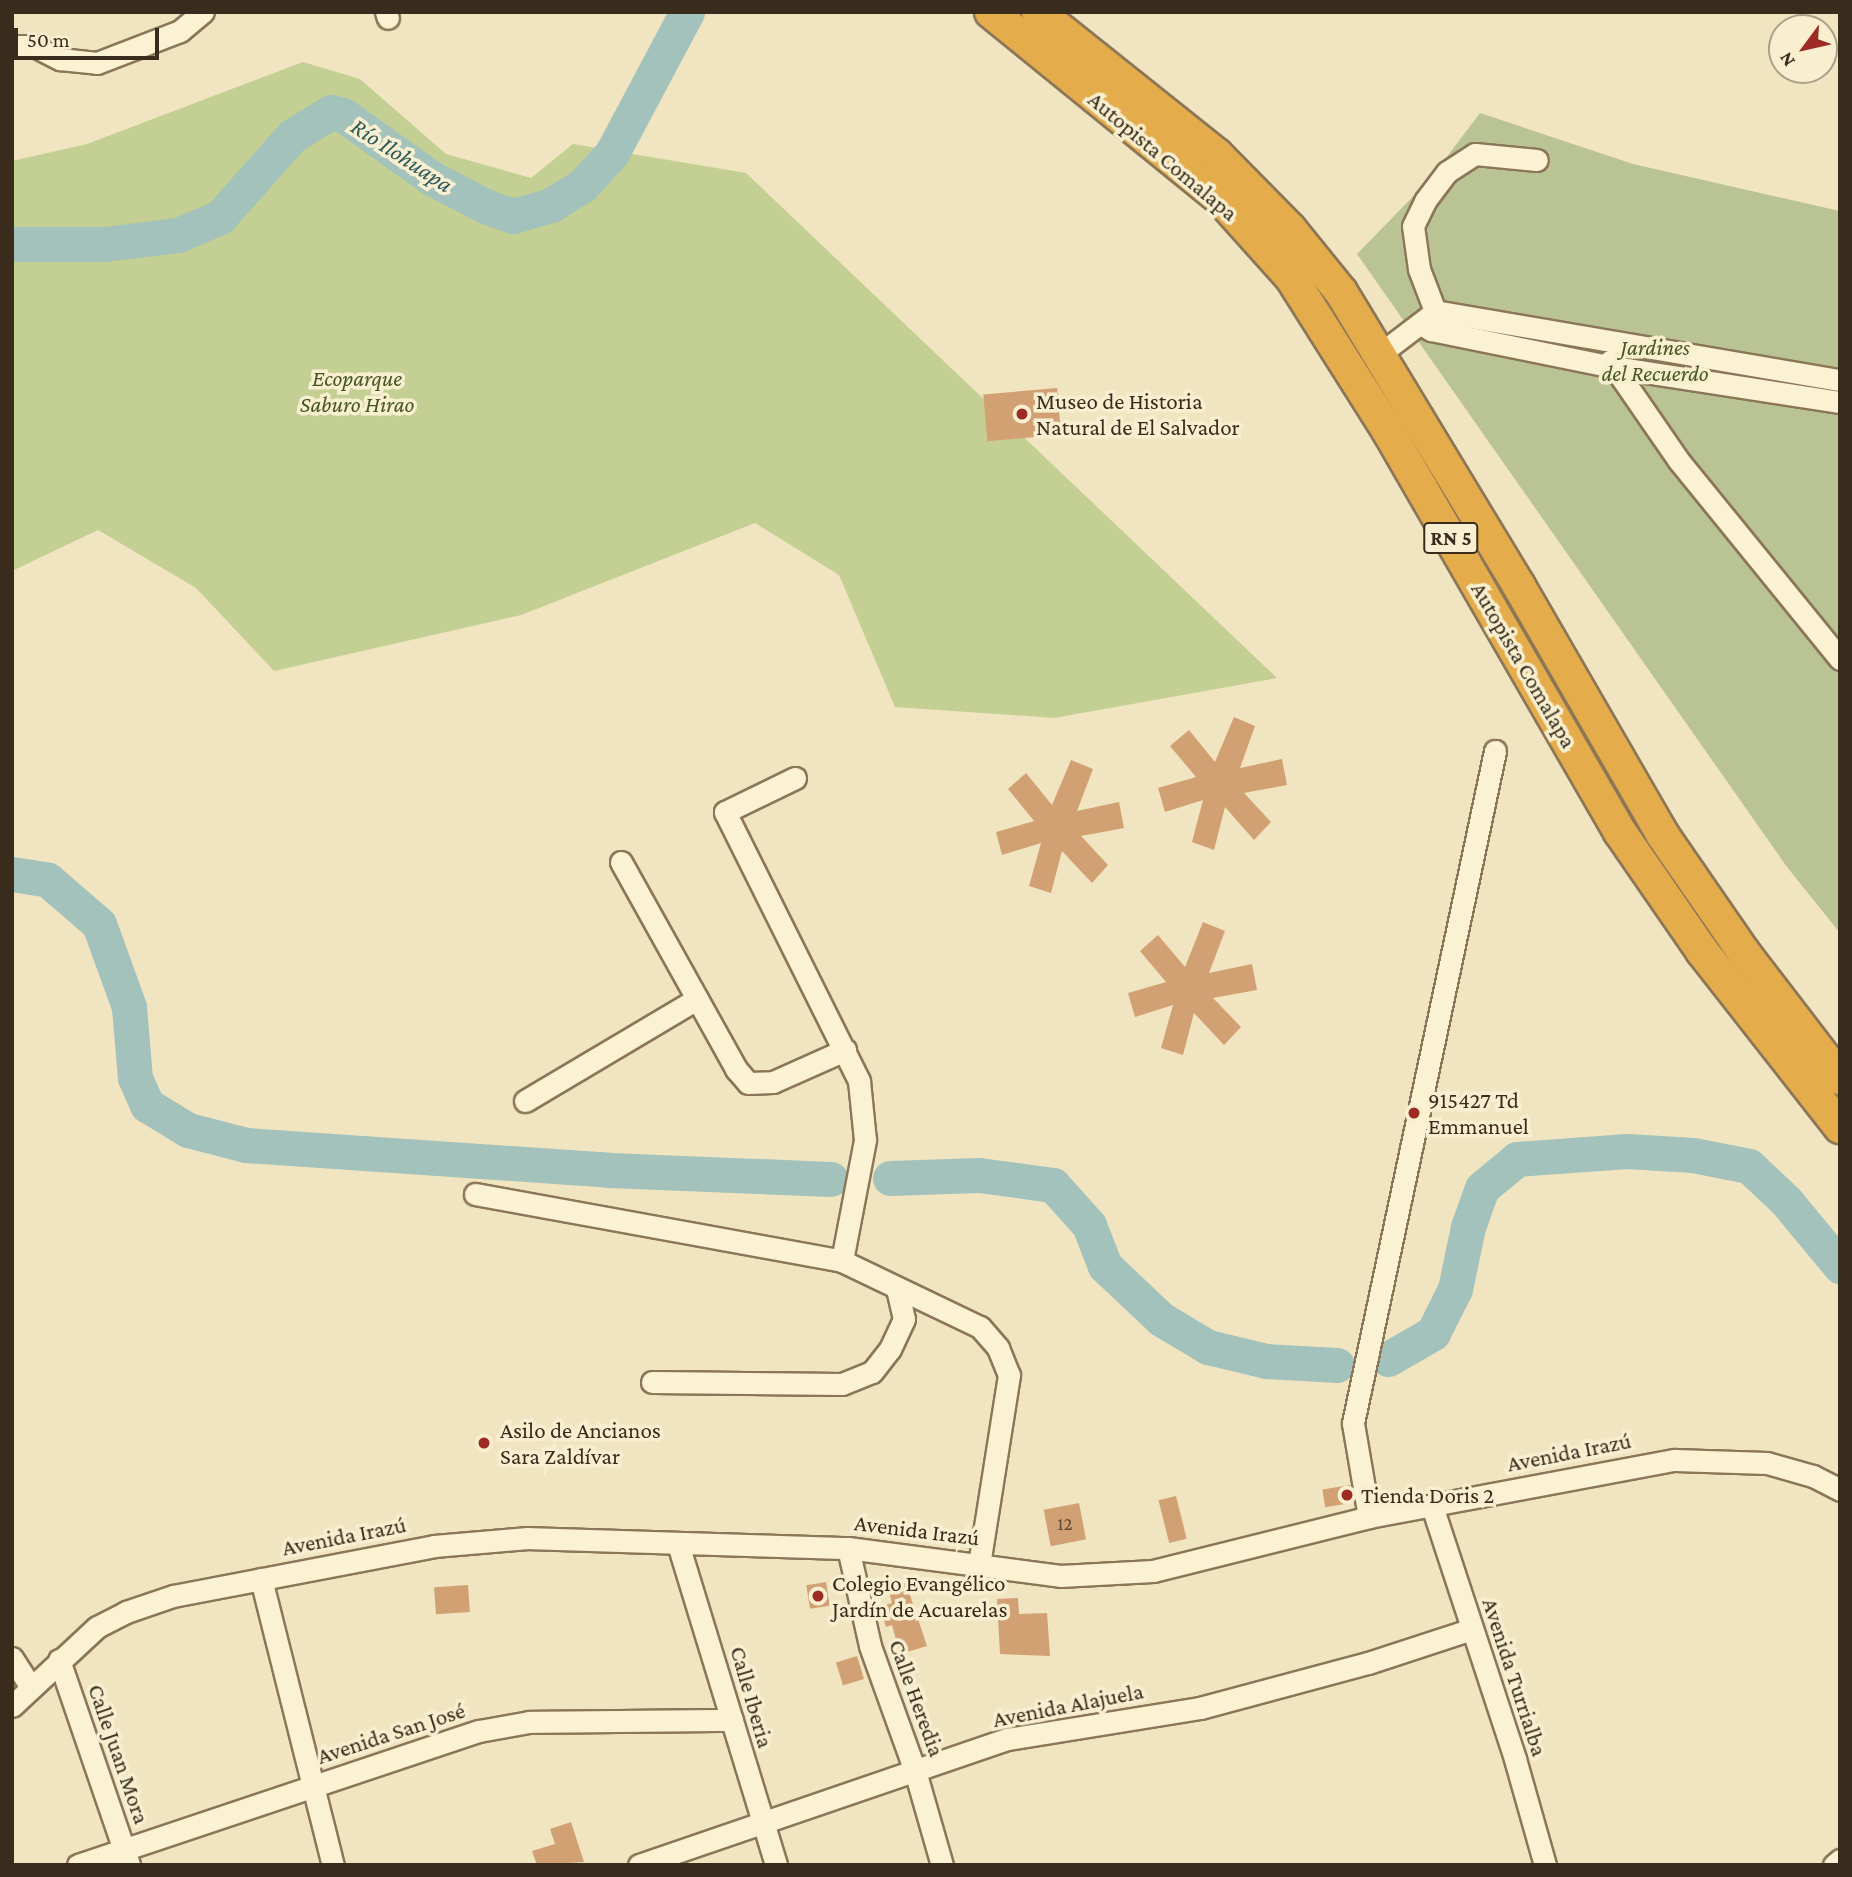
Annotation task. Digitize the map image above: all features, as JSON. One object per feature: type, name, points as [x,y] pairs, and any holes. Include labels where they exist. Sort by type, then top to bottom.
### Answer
[{"type":"highway","points":[[971,12],[1058,70]]},
{"type":"highway","name":"Autopista Comalapa","points":[[990,12],[1058,70],[1220,198],[1291,277],[1389,432],[1620,832],[1702,951],[1840,1127]]},
{"type":"highway","name":"Autopista Comalapa","points":[[1045,13],[1216,154],[1290,229],[1341,292],[1381,353],[1662,834],[1744,953],[1840,1078]]},
{"type":"street","points":[[12,46],[34,46],[60,59],[97,63],[180,31],[203,12]]},
{"type":"street","points":[[1537,160],[1475,154],[1447,172],[1425,201],[1413,226],[1431,330],[1613,367],[1840,402]]},
{"type":"street","points":[[1381,353],[1406,330],[1428,317],[1840,380]]},
{"type":"street","points":[[1599,342],[1613,367],[1679,461],[1840,659]]},
{"type":"street","points":[[1369,1517],[1353,1423],[1495,751]]},
{"type":"street","points":[[794,779],[725,812],[845,1050],[863,1094],[865,1140],[842,1261]]},
{"type":"street","points":[[621,862],[697,999],[748,1083],[773,1083],[845,1050]]},
{"type":"street","points":[[525,1101],[697,999]]},
{"type":"street","points":[[475,1194],[842,1261],[980,1327],[998,1348],[1009,1375],[979,1564]]},
{"type":"street","points":[[652,1382],[842,1384],[872,1373],[890,1349],[904,1319],[897,1288]]},
{"type":"street","name":"Avenida Irazú","points":[[12,1706],[97,1627],[127,1612],[173,1596],[434,1546],[528,1538],[848,1548],[1060,1576],[1153,1571],[1369,1517],[1606,1469],[1675,1460],[1767,1463],[1813,1476],[1840,1490]]},
{"type":"street","name":"Avenida Turrialba","points":[[1432,1506],[1545,1865]]},
{"type":"street","name":"Calle Iberia","points":[[678,1544],[776,1865]]},
{"type":"street","name":"Calle Heredia","points":[[848,1548],[870,1646],[915,1771],[942,1865]]},
{"type":"street","points":[[261,1579],[310,1787],[332,1865]]},
{"type":"street","name":"Avenida Alajuela","points":[[639,1865],[1008,1739],[1200,1708],[1368,1664],[1472,1629]]},
{"type":"street","points":[[12,1658],[31,1687]]},
{"type":"street","name":"Calle Juan Mora","points":[[59,1660],[127,1857]]},
{"type":"street","name":"Avenida San José","points":[[78,1865],[127,1857],[310,1787],[479,1731],[529,1722],[732,1720]]},
{"type":"street","points":[[1834,1865],[1840,1860]]},
{"type":"green space","name":"Ecoparque Saburo Hirao","points":[[303,62],[360,79],[446,154],[531,178],[573,144],[746,173],[1277,678],[1054,718],[895,707],[839,575],[755,523],[521,615],[274,671],[196,588],[98,530],[12,571],[12,161],[87,144]]},
{"type":"green space","name":"Jardines del Recuerdo","points":[[1480,113],[1633,164],[1840,211],[1840,933],[1787,867],[1357,254],[1430,179]]},
{"type":"building","name":"Museo de Historia Natural de El Salvador","points":[[1057,388],[1061,435],[987,441],[983,394]]},
{"type":"building","points":[[1234,717],[1255,726],[1240,768],[1282,759],[1287,785],[1244,793],[1271,822],[1254,840],[1225,807],[1214,850],[1192,842],[1203,800],[1165,812],[1158,788],[1196,777],[1170,746],[1189,730],[1215,762]]},
{"type":"building","points":[[1071,760],[1093,769],[1077,811],[1119,802],[1124,828],[1081,836],[1108,865],[1092,883],[1062,851],[1051,893],[1029,886],[1041,843],[1002,855],[996,832],[1034,821],[1008,789],[1026,773],[1052,805]]},
{"type":"building","points":[[1203,922],[1225,931],[1209,973],[1252,964],[1257,990],[1213,998],[1241,1027],[1224,1045],[1194,1013],[1183,1055],[1161,1048],[1173,1005],[1135,1017],[1128,993],[1166,982],[1140,951],[1158,935],[1185,967]]},
{"type":"building","points":[[1350,1485],[1353,1503],[1325,1507],[1322,1489]]},
{"type":"building","points":[[1176,1496],[1187,1539],[1169,1543],[1159,1500]]},
{"type":"building","points":[[1079,1503],[1086,1539],[1051,1546],[1044,1510]]},
{"type":"building","name":"Colegio Evangélico Jardín de Acuarelas","points":[[826,1582],[830,1606],[810,1609],[806,1585]]},
{"type":"building","points":[[906,1583],[927,1646],[900,1654],[892,1625],[886,1627],[880,1607],[892,1603],[888,1588]]},
{"type":"building","points":[[468,1585],[470,1612],[436,1614],[434,1587]]},
{"type":"building","points":[[1018,1598],[1019,1614],[1047,1613],[1050,1656],[1000,1654],[997,1599]]},
{"type":"building","points":[[857,1656],[864,1679],[843,1685],[836,1662]]},
{"type":"building","points":[[571,1822],[584,1862],[537,1865],[532,1851],[555,1844],[550,1829]]},
{"type":"waterway","name":"Río Ilohuapa","points":[[12,244],[104,244],[178,235],[220,217],[292,136],[331,112],[343,115],[433,179],[487,207],[513,216],[551,205],[583,185],[612,153],[687,12]]},
{"type":"waterway","points":[[12,874],[48,880],[99,924],[129,1007],[135,1078],[147,1105],[188,1130],[246,1145],[609,1170],[831,1179]]},
{"type":"waterway","points":[[1388,1359],[1433,1333],[1455,1289],[1468,1227],[1482,1188],[1517,1159],[1627,1151],[1693,1155],[1749,1166],[1786,1201],[1840,1266]]},
{"type":"waterway","points":[[890,1178],[979,1175],[1053,1185],[1089,1225],[1105,1266],[1161,1319],[1208,1347],[1266,1361],[1337,1365]]},
{"type":"place","name":"Museo de Historia Natural de El Salvador","points":[[1022,414]]},
{"type":"place","name":"915427 Td Emmanuel","points":[[1414,1113]]},
{"type":"place","name":"Asilo de Ancianos Sara Zaldívar","points":[[484,1443]]},
{"type":"place","name":"Tienda Doris 2","points":[[1347,1495]]},
{"type":"place","name":"Colegio Evangélico Jardín de Acuarelas","points":[[818,1596]]}]
